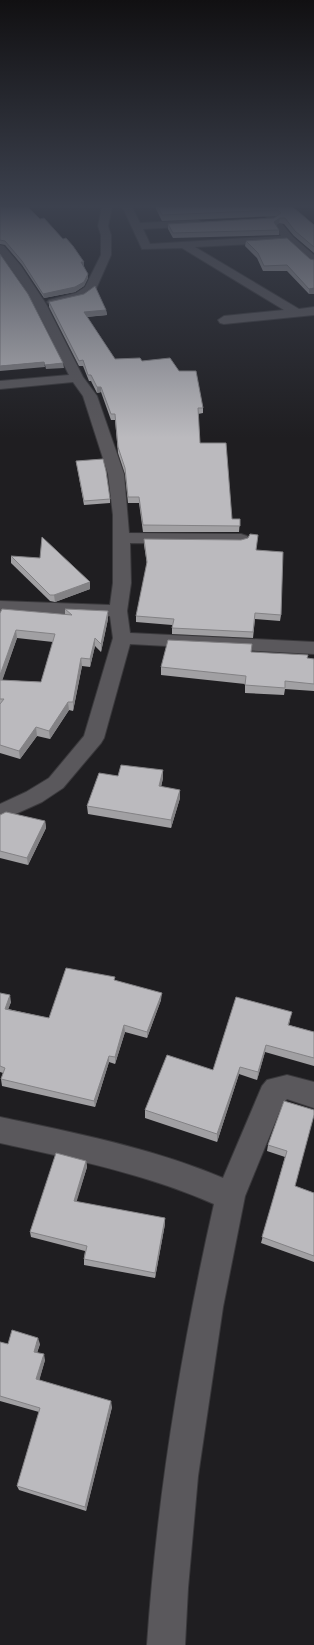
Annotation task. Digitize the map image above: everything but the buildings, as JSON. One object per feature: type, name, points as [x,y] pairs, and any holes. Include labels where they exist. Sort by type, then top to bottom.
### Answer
[{"type":"street","points":[[0,813],[34,797],[56,783],[94,738],[122,638],[118,611],[122,583],[121,538],[116,474],[90,396],[77,378],[40,304],[24,284]]},
{"type":"street","points":[[40,304],[80,296],[90,289],[92,284]]},
{"type":"street","points":[[248,284],[296,313]]},
{"type":"street","points":[[224,320],[314,311]]},
{"type":"street","points":[[0,385],[77,378]]},
{"type":"street","points":[[121,538],[241,539]]},
{"type":"street","points":[[0,606],[118,611]]},
{"type":"street","points":[[122,638],[314,648]]},
{"type":"street","points":[[166,1645],[183,1450],[198,1349],[230,1196],[272,1095],[277,1089],[287,1087],[314,1095]]},
{"type":"street","points":[[0,1130],[87,1149],[188,1178],[230,1196]]}]
